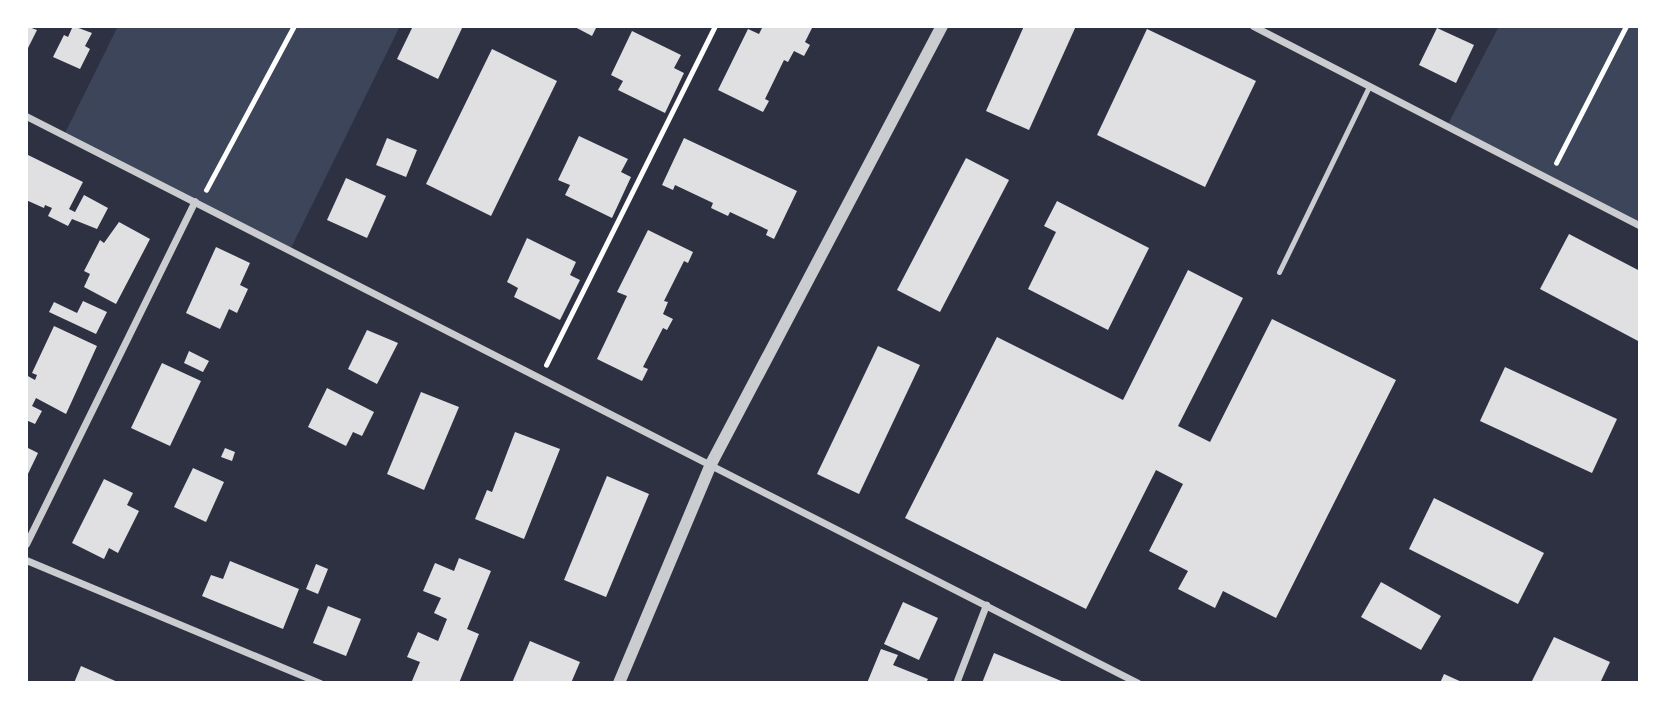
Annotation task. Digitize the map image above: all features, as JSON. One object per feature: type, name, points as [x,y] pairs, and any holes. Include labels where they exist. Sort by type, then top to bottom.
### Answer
[{"type":"street","points":[[619,683],[711,464],[942,26]]},
{"type":"street","points":[[1253,26],[1640,226]]},
{"type":"street","points":[[26,116],[1138,683]]},
{"type":"street","points":[[26,544],[197,202]]},
{"type":"street","points":[[26,560],[320,683]]},
{"type":"street","points":[[956,683],[986,605]]},
{"type":"lane","points":[[1279,272],[1369,87]]},
{"type":"path","points":[[197,202],[294,26]]},
{"type":"path","points":[[539,378],[715,26]]},
{"type":"path","points":[[1558,160],[1626,26]]},
{"type":"shaded area","points":[[118,26],[400,26],[290,250],[64,135]]},
{"type":"shaded area","points":[[1499,26],[1640,26],[1640,226],[1447,126]]},
{"type":"building","points":[[26,26],[37,30],[26,52]]},
{"type":"building","points":[[73,26],[92,33],[85,46],[90,49],[80,69],[53,57],[64,35],[68,37]]},
{"type":"building","points":[[413,26],[463,26],[438,79],[397,59]]},
{"type":"building","points":[[573,26],[597,26],[592,36]]},
{"type":"building","points":[[763,26],[813,26],[805,42],[810,45],[804,56],[794,51],[788,62],[784,60],[765,99],[769,101],[763,112],[718,90],[748,29],[759,34]]},
{"type":"building","points":[[1024,26],[1076,26],[1029,130],[986,111]]},
{"type":"building","points":[[1437,28],[1474,45],[1456,83],[1419,65]]},
{"type":"building","points":[[1147,29],[1256,81],[1205,187],[1097,135]]},
{"type":"building","points":[[632,31],[681,55],[674,68],[684,73],[665,113],[618,90],[623,81],[611,75]]},
{"type":"building","points":[[492,49],[557,81],[491,216],[426,184]]},
{"type":"building","points":[[579,136],[628,159],[621,172],[631,177],[612,218],[565,195],[570,185],[558,180]]},
{"type":"building","points":[[387,138],[417,150],[406,177],[376,165]]},
{"type":"building","points":[[684,138],[797,191],[774,239],[766,235],[768,230],[730,212],[728,216],[711,208],[713,203],[675,185],[673,190],[662,185]]},
{"type":"building","points":[[26,154],[83,182],[69,209],[75,212],[84,195],[108,208],[97,229],[72,219],[68,226],[48,216],[52,208],[45,205],[44,208],[26,200]]},
{"type":"building","points":[[966,158],[1009,180],[940,312],[897,290]]},
{"type":"building","points":[[346,178],[386,196],[367,238],[327,220]]},
{"type":"building","points":[[1057,201],[1149,248],[1108,330],[1028,289],[1056,232],[1044,226]]},
{"type":"building","points":[[119,222],[150,239],[116,304],[84,287],[90,274],[84,271],[100,240],[104,243]]},
{"type":"building","points":[[648,230],[693,252],[688,263],[684,261],[664,301],[668,302],[663,314],[673,319],[667,330],[663,328],[643,367],[648,369],[642,381],[597,359],[627,296],[617,292]]},
{"type":"building","points":[[1569,234],[1640,271],[1640,342],[1540,289]]},
{"type":"building","points":[[527,238],[576,262],[570,275],[580,280],[560,320],[514,297],[518,288],[507,282]]},
{"type":"building","points":[[216,247],[250,263],[240,285],[248,289],[237,313],[229,309],[220,329],[186,313]]},
{"type":"building","points":[[1188,270],[1243,298],[1178,426],[1210,442],[1272,319],[1396,380],[1276,618],[1223,591],[1215,608],[1178,589],[1188,571],[1149,551],[1183,484],[1156,470],[1086,609],[905,518],[997,337],[1123,400]]},
{"type":"building","points":[[83,301],[107,312],[96,334],[49,312],[54,302],[77,313]]},
{"type":"building","points":[[54,326],[97,346],[66,414],[36,398],[32,406],[42,411],[35,424],[26,420],[26,375],[35,380],[37,375],[32,373]]},
{"type":"building","points":[[367,330],[398,343],[377,384],[348,369]]},
{"type":"building","points":[[878,346],[920,365],[859,494],[817,474]]},
{"type":"building","points":[[189,351],[209,361],[203,372],[184,363]]},
{"type":"building","points":[[162,363],[201,381],[170,446],[131,428]]},
{"type":"building","points":[[1505,367],[1617,419],[1592,473],[1480,421]]},
{"type":"building","points":[[327,388],[374,412],[362,436],[353,432],[346,446],[308,427]]},
{"type":"building","points":[[421,392],[459,407],[424,490],[387,474]]},
{"type":"building","points":[[515,432],[560,449],[524,539],[475,519],[487,490],[492,492]]},
{"type":"building","points":[[26,447],[38,453],[26,478]]},
{"type":"building","points":[[225,448],[235,452],[232,461],[221,457]]},
{"type":"building","points":[[193,468],[224,482],[206,522],[174,507]]},
{"type":"building","points":[[607,476],[649,494],[606,597],[564,580]]},
{"type":"building","points":[[104,479],[133,493],[127,505],[139,511],[118,553],[109,548],[104,559],[72,543]]},
{"type":"building","points":[[1434,498],[1544,553],[1518,604],[1409,549]]},
{"type":"building","points":[[459,558],[491,571],[467,629],[479,634],[459,683],[417,683],[412,681],[420,662],[407,657],[418,632],[438,641],[447,619],[434,613],[441,598],[423,591],[435,563],[454,571]]},
{"type":"building","points":[[230,561],[299,589],[283,629],[202,596],[211,575],[223,579]]},
{"type":"building","points":[[316,564],[328,569],[318,594],[306,589]]},
{"type":"building","points":[[1381,582],[1441,616],[1421,650],[1361,617]]},
{"type":"building","points":[[903,602],[938,618],[919,660],[884,644]]},
{"type":"building","points":[[328,606],[361,619],[346,656],[313,643]]},
{"type":"building","points":[[1554,637],[1610,662],[1600,683],[1531,683]]},
{"type":"building","points":[[530,641],[580,662],[571,683],[512,683]]},
{"type":"building","points":[[881,649],[898,655],[893,665],[928,679],[926,683],[867,683]]},
{"type":"building","points":[[994,653],[1066,683],[982,683]]},
{"type":"building","points":[[81,666],[120,683],[74,683]]},
{"type":"building","points":[[1444,674],[1464,683],[1440,683]]}]
